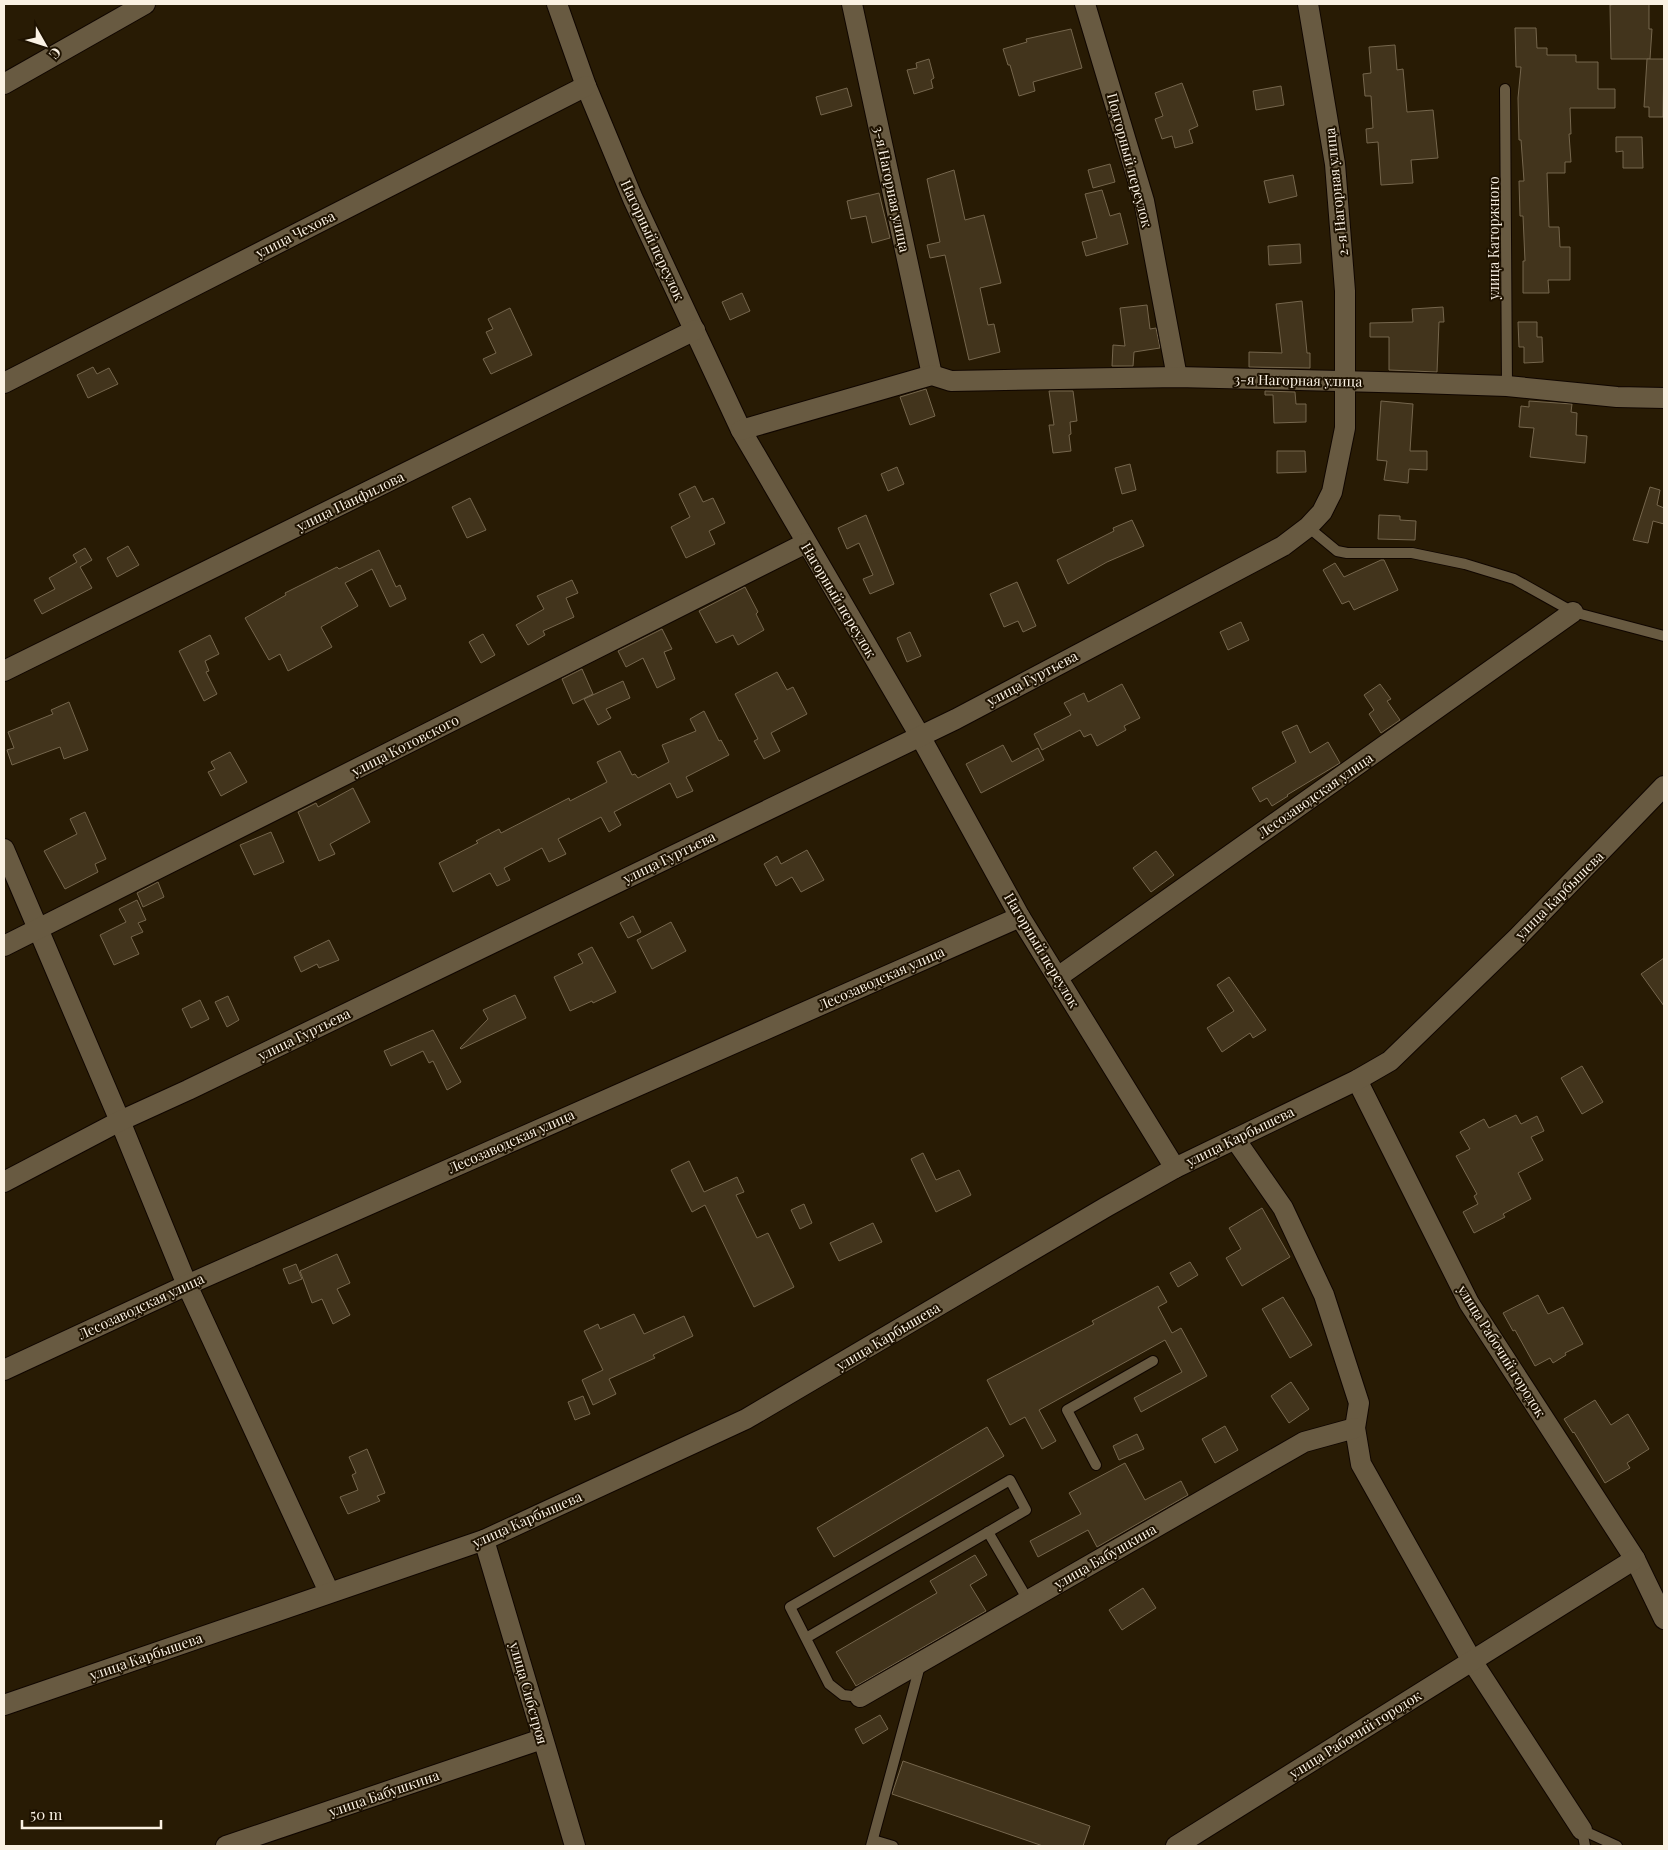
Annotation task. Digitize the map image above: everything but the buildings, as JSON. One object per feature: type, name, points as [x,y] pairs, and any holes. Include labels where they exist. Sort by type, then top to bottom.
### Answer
[{"type":"street","points":[[4,84],[145,4]]},
{"type":"street","name":"Нагорный переулок","points":[[557,4],[586,86],[633,199],[696,330],[741,430],[920,736],[1020,916],[1175,1168]]},
{"type":"street","name":"3-я Нагорная улица","points":[[852,4],[932,375]]},
{"type":"street","name":"Подгорный переулок","points":[[1085,4],[1144,201],[1177,377]]},
{"type":"street","name":"2-я Нагорная улица","points":[[1308,4],[1335,164],[1345,291],[1345,428],[1332,492],[1322,512]]},
{"type":"street","name":"улица Чехова","points":[[4,383],[586,86]]},
{"type":"street","name":"улица Панфилова","points":[[4,671],[696,330]]},
{"type":"street","name":"3-я Нагорная улица","points":[[741,430],[932,375],[951,380],[1177,377],[1507,386],[1616,397],[1664,398]]},
{"type":"street","name":"улица Гуртьева","points":[[4,1182],[120,1121],[188,1090],[956,719],[1283,546],[1308,527],[1322,512]]},
{"type":"street","name":"улица Котовского","points":[[4,946],[806,543]]},
{"type":"street","name":"Лесозаводская улица","points":[[1058,977],[1573,612]]},
{"type":"street","name":"улица Карбышева","points":[[4,1705],[484,1540],[746,1419],[1175,1168],[1357,1080],[1390,1061],[1518,937],[1664,786]]},
{"type":"street","points":[[4,848],[187,1284],[329,1592]]},
{"type":"street","name":"Лесозаводская улица","points":[[4,1370],[187,1284],[1020,916]]},
{"type":"street","name":"улица Рабочий городок","points":[[1357,1080],[1469,1304],[1635,1559],[1664,1619]]},
{"type":"street","points":[[1235,1139],[1283,1208],[1324,1295],[1359,1403],[1355,1428],[1361,1464],[1472,1660],[1584,1838]]},
{"type":"street","name":"улица Бабушкина","points":[[860,1697],[1304,1442],[1355,1428]]},
{"type":"street","name":"улица Сибстроя","points":[[484,1540],[575,1846]]},
{"type":"street","name":"улица Рабочий городок","points":[[1176,1846],[1635,1559]]},
{"type":"street","name":"улица Бабушкина","points":[[226,1846],[542,1740]]},
{"type":"lane","name":"улица Каторжного","points":[[1505,89],[1507,386]]},
{"type":"lane","points":[[1308,527],[1337,551],[1347,553],[1412,553],[1465,564],[1514,579],[1573,612],[1664,636]]},
{"type":"lane","points":[[1096,1465],[1067,1410],[1152,1361]]},
{"type":"lane","points":[[806,1638],[1026,1510],[1010,1480],[790,1607],[829,1684],[843,1695],[860,1697]]},
{"type":"lane","points":[[988,1532],[1028,1600]]},
{"type":"lane","points":[[893,1846],[872,1843],[922,1661]]},
{"type":"lane","points":[[1584,1838],[1617,1846]]}]
